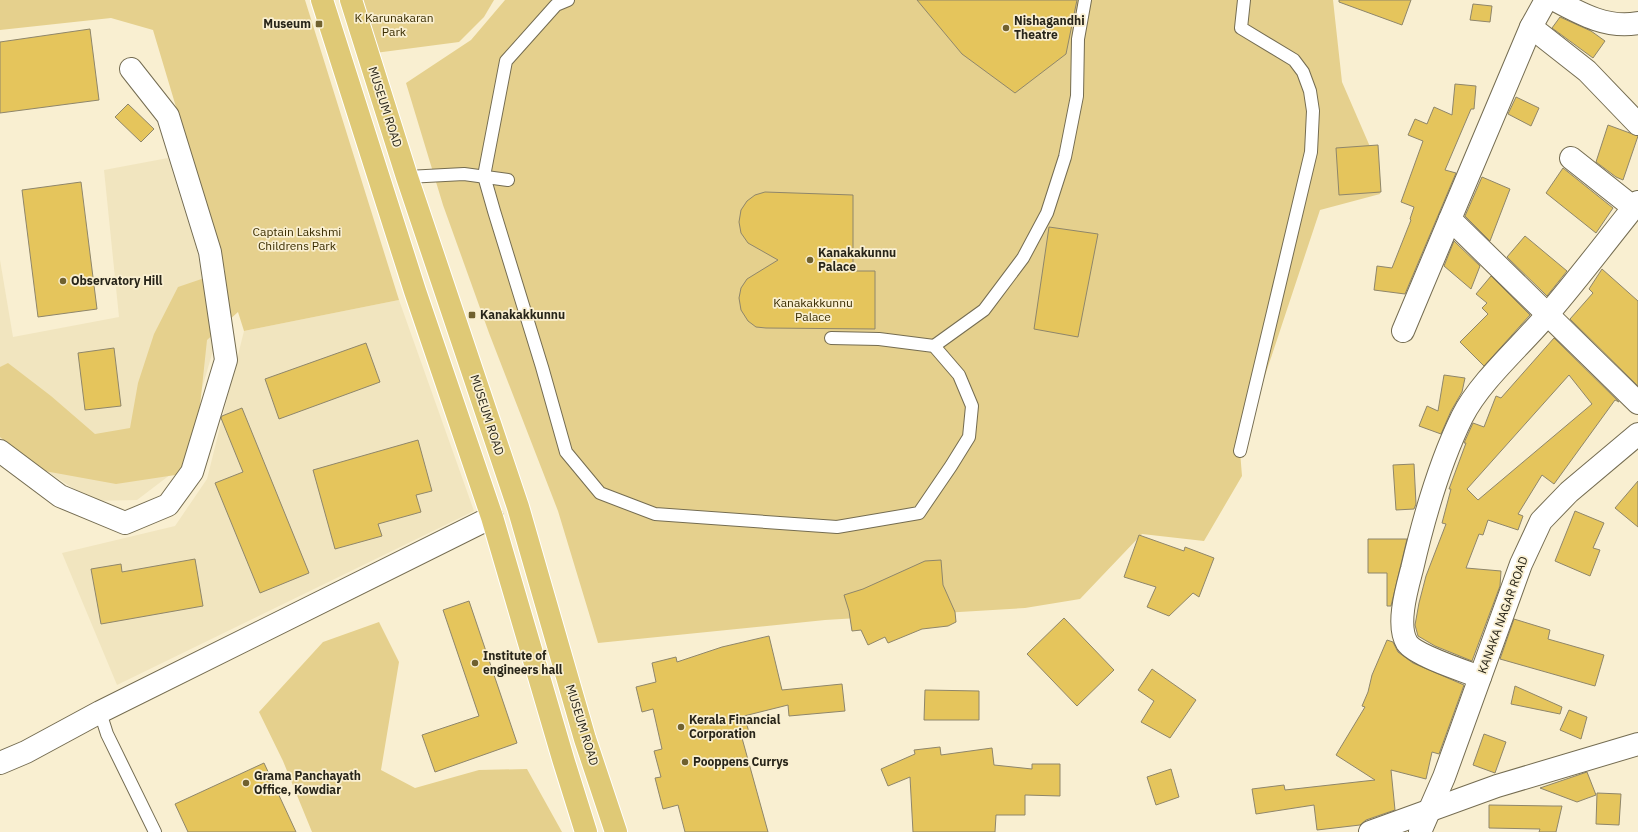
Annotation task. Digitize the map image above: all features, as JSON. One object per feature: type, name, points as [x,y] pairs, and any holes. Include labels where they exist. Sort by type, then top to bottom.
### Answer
[{"type":"main road","points":[[322,0],[415,291],[492,517],[586,832]]},
{"type":"main road","name":"MUSEUM ROAD","points":[[351,0],[407,177],[518,507],[585,739],[616,832]]},
{"type":"street","points":[[1403,331],[1531,27],[1546,0]]},
{"type":"street","points":[[1555,0],[1586,16],[1609,23],[1627,25],[1638,23]]},
{"type":"street","points":[[1531,27],[1587,71],[1628,116],[1638,124]]},
{"type":"street","points":[[0,451],[60,496],[125,523],[168,505],[192,472],[226,360],[210,252],[168,116],[131,69]]},
{"type":"street","points":[[1480,678],[1426,656],[1408,644],[1404,636],[1402,612],[1428,507],[1444,461],[1463,416],[1484,385],[1548,314],[1636,204],[1571,158]]},
{"type":"street","points":[[1450,219],[1638,403]]},
{"type":"street","name":"KANAKA NAGAR ROAD","points":[[1420,832],[1444,777],[1521,564],[1541,522],[1569,492],[1638,434]]},
{"type":"street","points":[[0,763],[26,752],[100,712],[492,517]]},
{"type":"street","points":[[1370,832],[1497,786],[1638,744]]},
{"type":"lane","points":[[568,0],[556,4],[506,61],[484,176],[566,452],[600,492],[655,514],[837,526],[919,513],[969,437],[972,406],[959,375],[934,346],[879,339],[831,338]]},
{"type":"lane","points":[[934,346],[984,310],[1023,258],[1047,213],[1065,158],[1077,96],[1078,40],[1085,0]]},
{"type":"lane","points":[[1240,451],[1311,152],[1313,111],[1310,91],[1303,72],[1294,60],[1241,28],[1244,0]]},
{"type":"lane","points":[[407,177],[464,174],[508,180]]},
{"type":"lane","points":[[100,712],[108,734],[155,832]]},
{"type":"shaded area","points":[[168,158],[197,251],[214,347],[179,468],[137,500],[92,501],[0,440],[0,260],[13,337],[119,317],[104,170]]},
{"type":"shaded area","points":[[399,300],[474,511],[117,685],[62,553],[175,526],[207,479],[244,331]]},
{"type":"green space","name":"Captain Lakshmi Childrens Park","points":[[0,0],[305,0],[399,300],[244,331],[238,312],[207,340],[197,434],[182,474],[116,484],[39,470],[0,437],[0,367],[8,363],[51,396],[95,434],[130,428],[138,383],[154,334],[178,287],[225,271],[153,30],[111,18],[0,30]]},
{"type":"green space","name":"K Karunakaran Park","points":[[359,0],[494,0],[484,17],[459,42],[375,53]]},
{"type":"green space","name":"Kanakakkunnu Palace","points":[[505,0],[1333,0],[1342,82],[1371,149],[1380,194],[1320,210],[1240,451],[1242,476],[1204,541],[1142,534],[1080,599],[1025,608],[825,620],[598,643],[558,511],[489,333],[443,205],[406,83],[471,40]]},
{"type":"green space","points":[[379,622],[399,662],[381,770],[415,788],[479,770],[527,769],[562,832],[312,832],[283,761],[259,712],[323,642]]},
{"type":"building","name":"Nishagandhi Theatre","points":[[917,0],[1077,0],[1066,54],[1015,93],[962,54]]},
{"type":"building","points":[[1339,0],[1411,0],[1402,25],[1339,2]]},
{"type":"building","points":[[1473,4],[1492,6],[1490,22],[1470,20]]},
{"type":"building","points":[[1560,17],[1591,31],[1605,41],[1593,58],[1552,28]]},
{"type":"building","points":[[90,29],[99,100],[0,113],[0,42]]},
{"type":"building","points":[[1455,84],[1476,86],[1474,109],[1471,109],[1445,170],[1456,173],[1405,294],[1374,290],[1377,266],[1392,268],[1411,220],[1414,207],[1401,202],[1423,141],[1408,135],[1415,119],[1427,124],[1434,107],[1452,115]]},
{"type":"building","points":[[1516,97],[1539,108],[1531,126],[1508,114]]},
{"type":"building","points":[[128,104],[154,129],[141,142],[115,117]]},
{"type":"building","points":[[1608,125],[1638,136],[1623,180],[1616,177],[1596,162]]},
{"type":"building","points":[[1378,145],[1381,192],[1339,195],[1336,148]]},
{"type":"building","points":[[1563,168],[1613,208],[1596,233],[1546,193]]},
{"type":"building","points":[[1482,177],[1510,189],[1490,241],[1465,216]]},
{"type":"building","points":[[81,182],[97,309],[38,317],[22,190]]},
{"type":"building","name":"Kanakakunnu Palace","points":[[765,192],[853,195],[853,271],[875,271],[875,329],[766,328],[756,327],[748,321],[741,310],[739,298],[741,288],[747,279],[778,260],[748,243],[741,233],[739,222],[741,210],[747,201],[755,195]]},
{"type":"building","points":[[1049,227],[1098,234],[1078,337],[1034,329]]},
{"type":"building","points":[[1525,236],[1567,271],[1547,296],[1507,257]]},
{"type":"building","points":[[1454,241],[1480,266],[1471,289],[1444,266]]},
{"type":"building","points":[[1602,269],[1638,301],[1638,386],[1570,319],[1593,293],[1589,289]]},
{"type":"building","points":[[1491,276],[1530,315],[1484,366],[1460,342],[1488,314],[1482,308],[1487,303],[1476,294]]},
{"type":"building","points":[[1554,338],[1619,402],[1615,400],[1554,484],[1542,475],[1518,514],[1523,516],[1518,530],[1488,520],[1483,535],[1479,534],[1466,568],[1501,571],[1500,586],[1472,661],[1435,646],[1418,636],[1415,625],[1426,576],[1446,524],[1442,523],[1451,489],[1449,489],[1466,443],[1464,443],[1473,423],[1484,427],[1496,396],[1501,398]],"holes":[[[1569,375],[1592,404],[1478,500],[1467,489]]]},
{"type":"building","points":[[366,343],[380,382],[279,419],[265,379]]},
{"type":"building","points":[[114,348],[121,406],[85,410],[78,353]]},
{"type":"building","points":[[1444,375],[1465,378],[1462,392],[1451,411],[1441,434],[1419,426],[1427,406],[1438,411]]},
{"type":"building","points":[[242,408],[309,573],[260,593],[215,483],[243,472],[221,418],[222,416]]},
{"type":"building","points":[[418,440],[432,491],[416,495],[421,512],[378,524],[382,536],[335,549],[313,470]]},
{"type":"building","points":[[1414,464],[1416,504],[1414,509],[1396,510],[1393,465]]},
{"type":"building","points":[[1638,481],[1638,527],[1615,508]]},
{"type":"building","points":[[1575,511],[1604,523],[1593,548],[1600,550],[1590,576],[1555,561]]},
{"type":"building","points":[[1139,535],[1184,551],[1185,547],[1214,558],[1199,597],[1193,593],[1169,616],[1147,607],[1156,587],[1124,577]]},
{"type":"building","points":[[1368,539],[1407,539],[1391,606],[1387,606],[1387,573],[1368,573]]},
{"type":"building","points":[[195,559],[203,606],[101,624],[91,569],[121,564],[122,572]]},
{"type":"building","points":[[941,560],[943,585],[955,612],[956,622],[948,626],[922,629],[888,643],[885,637],[868,645],[861,630],[852,631],[849,611],[844,595],[863,589],[925,561]]},
{"type":"building","name":"Institute of engineers hall","points":[[469,601],[517,743],[435,772],[422,735],[479,716],[443,610]]},
{"type":"building","points":[[1064,618],[1114,670],[1077,706],[1027,654]]},
{"type":"building","points":[[1514,619],[1550,630],[1548,639],[1604,655],[1595,686],[1500,659]]},
{"type":"building","points":[[769,636],[782,690],[842,684],[845,711],[789,716],[788,705],[744,716],[750,735],[742,738],[768,832],[685,832],[678,805],[663,809],[655,778],[661,777],[654,751],[662,749],[653,709],[642,712],[636,687],[656,682],[652,663],[676,657],[677,662],[722,647]]},
{"type":"building","points":[[1387,640],[1393,642],[1398,652],[1413,663],[1464,685],[1439,754],[1432,752],[1426,779],[1391,770],[1395,810],[1366,820],[1360,825],[1317,830],[1314,805],[1256,814],[1252,789],[1284,785],[1285,790],[1375,780],[1336,755],[1365,707],[1362,706],[1368,692],[1372,675]]},
{"type":"building","points":[[1152,669],[1196,700],[1170,738],[1141,722],[1154,701],[1138,690]]},
{"type":"building","points":[[1515,686],[1562,707],[1560,714],[1511,704]]},
{"type":"building","points":[[925,690],[979,691],[979,720],[924,720]]},
{"type":"building","points":[[1569,710],[1587,717],[1581,739],[1560,730]]},
{"type":"building","points":[[1484,734],[1506,742],[1495,773],[1473,765]]},
{"type":"building","points":[[940,747],[941,755],[992,748],[994,765],[1032,769],[1032,764],[1060,764],[1060,796],[1025,795],[1025,815],[996,815],[995,832],[913,832],[910,777],[888,786],[881,769],[915,754],[914,750]]},
{"type":"building","name":"Grama Panchayath Office, Kowdiar","points":[[264,763],[296,832],[188,832],[175,804]]},
{"type":"building","points":[[1171,769],[1179,797],[1156,805],[1147,777]]},
{"type":"building","points":[[1587,772],[1596,795],[1577,802],[1540,788]]},
{"type":"building","points":[[1597,793],[1621,794],[1619,825],[1596,824]]},
{"type":"building","points":[[1489,805],[1562,806],[1556,832],[1539,832],[1540,829],[1489,828]]},
{"type":"place","name":"Museum","points":[[319,24]]},
{"type":"place","name":"Nishagandhi Theatre","points":[[1006,28]]},
{"type":"place","name":"Kanakakunnu Palace","points":[[810,260]]},
{"type":"place","name":"Observatory Hill","points":[[63,281]]},
{"type":"place","name":"Kanakakkunnu","points":[[472,315]]},
{"type":"place","name":"Institute of engineers hall","points":[[475,663]]},
{"type":"place","name":"Kerala Financial Corporation","points":[[681,727]]},
{"type":"place","name":"Pooppens Currys","points":[[685,762]]},
{"type":"place","name":"Grama Panchayath Office, Kowdiar","points":[[246,783]]}]
